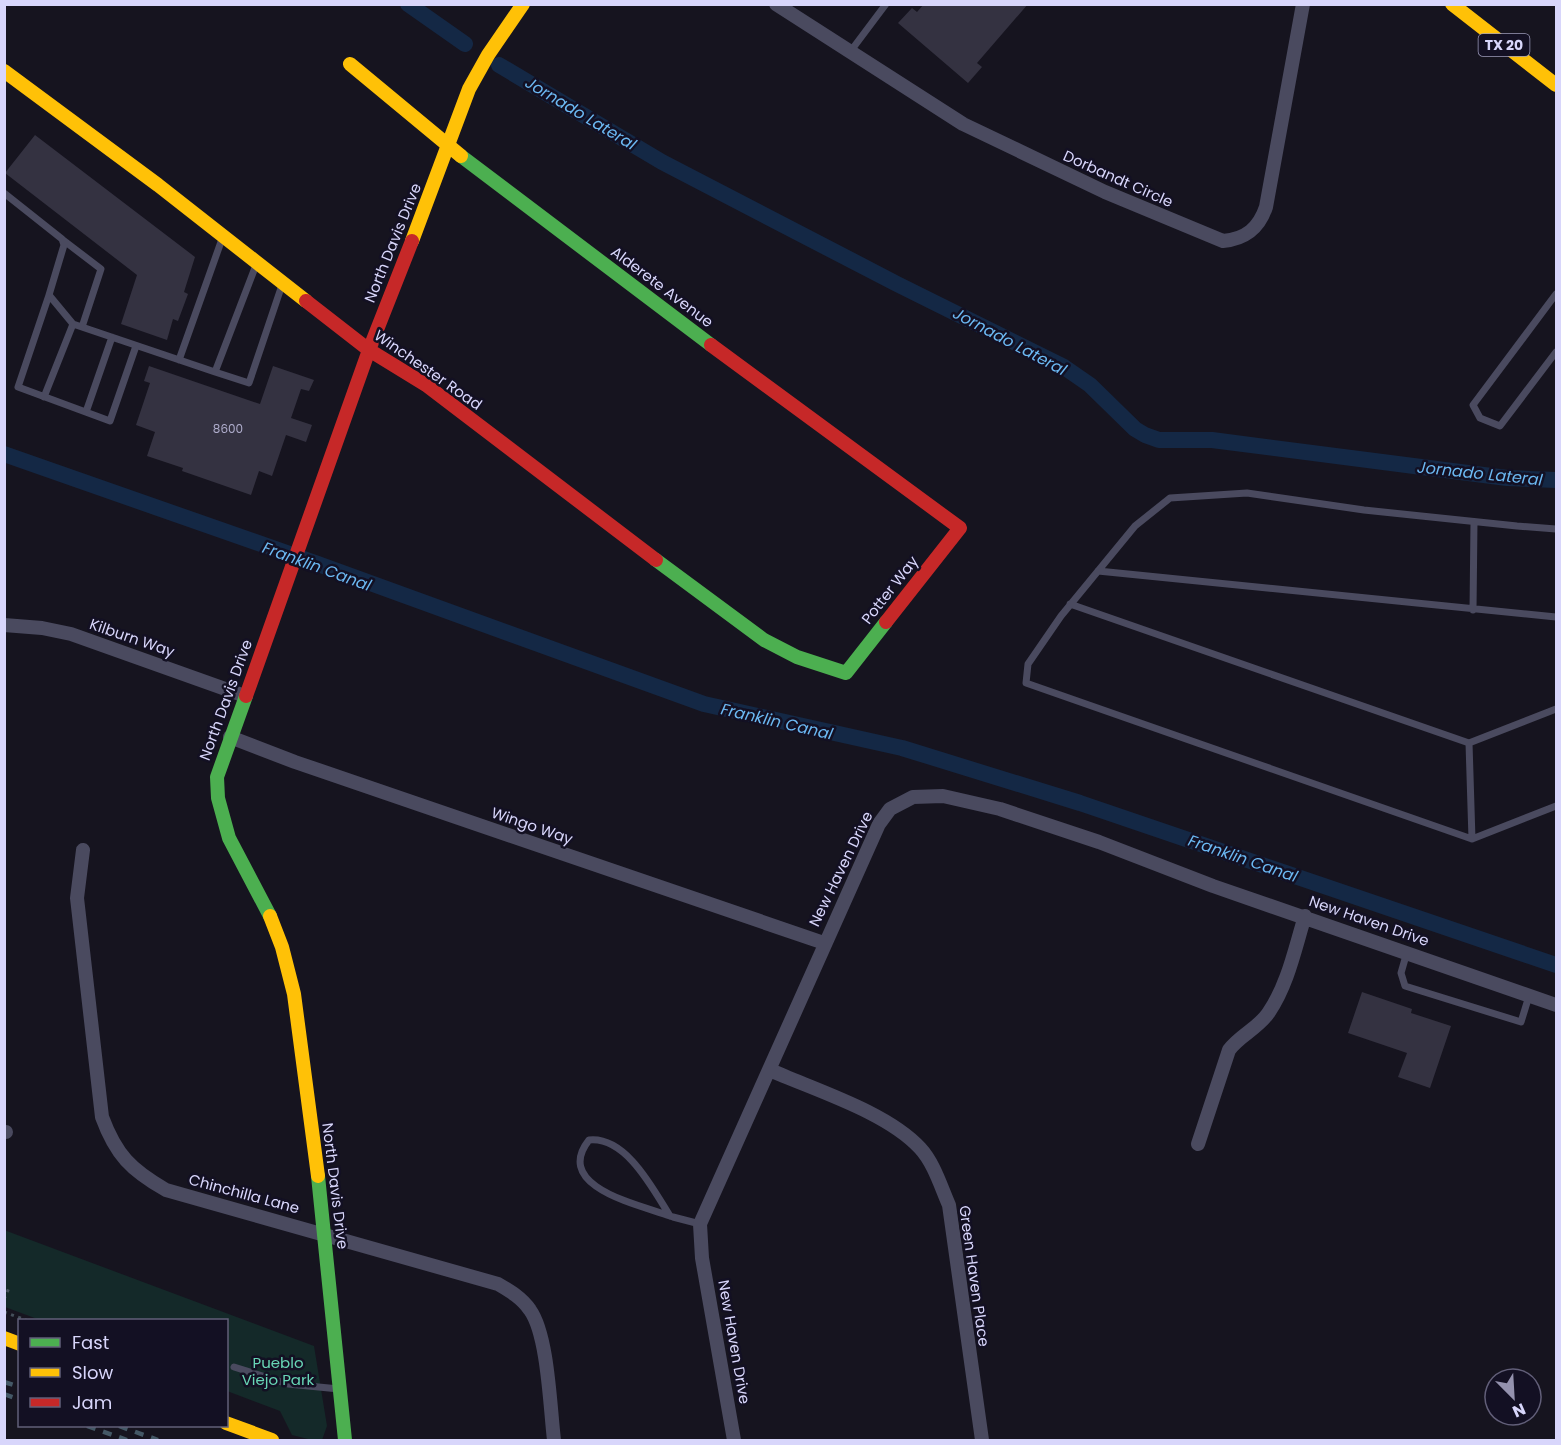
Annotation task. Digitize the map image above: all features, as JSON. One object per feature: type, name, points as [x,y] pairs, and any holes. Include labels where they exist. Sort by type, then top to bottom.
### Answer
[{"type":"street","name":"North Davis Drive","points":[[345,1440],[325,1234],[294,994],[287,961],[277,931],[219,813],[216,794],[217,777],[369,350],[449,147],[455,122],[480,64],[523,4]]},
{"type":"street","name":"Dorbandt Circle","points":[[776,4],[963,124],[1048,166],[1223,241],[1235,240],[1250,232],[1258,225],[1266,207],[1303,4]]},
{"type":"street","name":"TX 20","points":[[1452,4],[1557,85]]},
{"type":"street","name":"Alderete Avenue","points":[[350,64],[449,147],[781,398],[960,528]]},
{"type":"street","name":"Winchester Road","points":[[4,70],[369,350],[426,385],[546,478],[764,640],[797,657],[846,673]]},
{"type":"street","name":"Potter Way","points":[[846,673],[960,528]]},
{"type":"street","name":"Kilburn Way","points":[[4,625],[42,628],[71,634],[245,696]]},
{"type":"street","name":"Wingo Way","points":[[230,737],[328,774],[824,943]]},
{"type":"street","name":"New Haven Drive","points":[[734,1440],[702,1258],[700,1224],[879,824],[890,809],[901,802],[913,797],[943,796],[1000,809],[1099,842],[1213,886],[1557,1005]]},
{"type":"street","name":"Chinchilla Lane","points":[[83,850],[77,898],[102,1117],[115,1147],[131,1167],[166,1190],[498,1284],[516,1295],[531,1310],[542,1335],[554,1440]]},
{"type":"street","points":[[1198,1144],[1229,1050],[1236,1040],[1259,1024],[1269,1012],[1289,968],[1305,916]]},
{"type":"street","name":"Green Haven Place","points":[[770,1070],[886,1120],[921,1149],[926,1157],[949,1205],[982,1440]]},
{"type":"street","points":[[228,1424],[272,1440]]},
{"type":"lane","points":[[850,52],[886,4]]},
{"type":"lane","points":[[4,193],[100,269],[82,327]]},
{"type":"lane","points":[[179,360],[223,236]]},
{"type":"lane","points":[[62,239],[64,245],[18,387],[110,421],[136,346]]},
{"type":"lane","points":[[215,372],[257,262]]},
{"type":"lane","points":[[49,295],[73,324],[249,383],[283,283]]},
{"type":"lane","points":[[1557,294],[1473,405],[1480,418],[1500,426],[1557,352]]},
{"type":"lane","points":[[44,396],[73,324]]},
{"type":"lane","points":[[86,412],[112,337]]},
{"type":"lane","points":[[1557,529],[1364,510],[1247,493],[1170,498],[1135,526],[1070,604],[1028,664],[1026,683],[1472,839],[1557,806]]},
{"type":"lane","points":[[1473,610],[1474,522]]},
{"type":"lane","points":[[1098,571],[1557,617]]},
{"type":"lane","points":[[1070,604],[1468,743],[1557,709]]},
{"type":"lane","points":[[1468,743],[1472,839]]},
{"type":"lane","points":[[1407,952],[1401,974],[1405,986],[1521,1022],[1529,996]]},
{"type":"lane","points":[[670,1216],[642,1172],[617,1146],[599,1138],[589,1140],[582,1148],[580,1165],[582,1173],[589,1182],[605,1192],[670,1216],[700,1224]]},
{"type":"lane","points":[[234,1366],[288,1384],[341,1389]]},
{"type":"path","points":[[4,1299],[10,1286]]},
{"type":"path","points":[[4,1312],[23,1319]]},
{"type":"green space","name":"Pueblo Viejo Park","points":[[4,1230],[314,1346],[327,1426],[322,1440],[292,1435],[280,1411],[228,1391],[228,1319],[37,1319],[5,1307]]},
{"type":"building","points":[[924,4],[1028,4],[977,63],[982,67],[968,83],[898,23],[912,8],[917,12]]},
{"type":"building","points":[[35,135],[195,257],[184,292],[188,294],[178,321],[173,319],[167,340],[121,324],[137,275],[5,173]]},
{"type":"building","points":[[149,366],[260,404],[273,366],[314,380],[309,391],[301,389],[291,418],[312,425],[306,442],[286,435],[272,476],[259,471],[251,495],[147,456],[155,432],[136,425],[150,383],[144,381]]},
{"type":"building","points":[[1362,992],[1412,1009],[1411,1013],[1451,1026],[1430,1088],[1398,1077],[1407,1053],[1348,1033]]},
{"type":"waterway","name":"Jornado Lateral","points":[[408,4],[465,44]]},
{"type":"waterway","name":"Jornado Lateral","points":[[499,65],[662,162],[897,284],[1064,367],[1090,385],[1135,429],[1145,435],[1159,440],[1212,440],[1507,478],[1556,480]]},
{"type":"waterway","name":"Franklin Canal","points":[[4,454],[318,564],[704,704],[902,748],[1080,803],[1556,965]]},
{"type":"railway","points":[[4,1382],[18,1386]]},
{"type":"railway","points":[[4,1394],[18,1399]]},
{"type":"railway","points":[[90,1427],[127,1440]]},
{"type":"railway","points":[[122,1427],[158,1440]]},
{"type":"traffic: fast","points":[[461,156],[711,345]]},
{"type":"traffic: fast","points":[[656,560],[764,640],[797,657],[846,673],[886,622]]},
{"type":"traffic: fast","points":[[246,696],[217,777],[218,798],[229,838],[270,916]]},
{"type":"traffic: fast","points":[[318,1176],[345,1440]]},
{"type":"traffic: slow","points":[[412,241],[469,89],[488,55],[523,4]]},
{"type":"traffic: slow","points":[[1452,4],[1556,85]]},
{"type":"traffic: slow","points":[[350,64],[461,156]]},
{"type":"traffic: slow","points":[[4,71],[158,185],[306,301]]},
{"type":"traffic: slow","points":[[270,916],[282,947],[294,994],[318,1176]]},
{"type":"traffic: slow","points":[[4,1338],[18,1343]]},
{"type":"traffic: slow","points":[[228,1424],[272,1440]]},
{"type":"traffic: jam","points":[[246,696],[369,350],[412,241]]},
{"type":"traffic: jam","points":[[306,301],[369,350],[426,385],[656,560]]},
{"type":"traffic: jam","points":[[711,345],[960,528],[886,622]]}]
